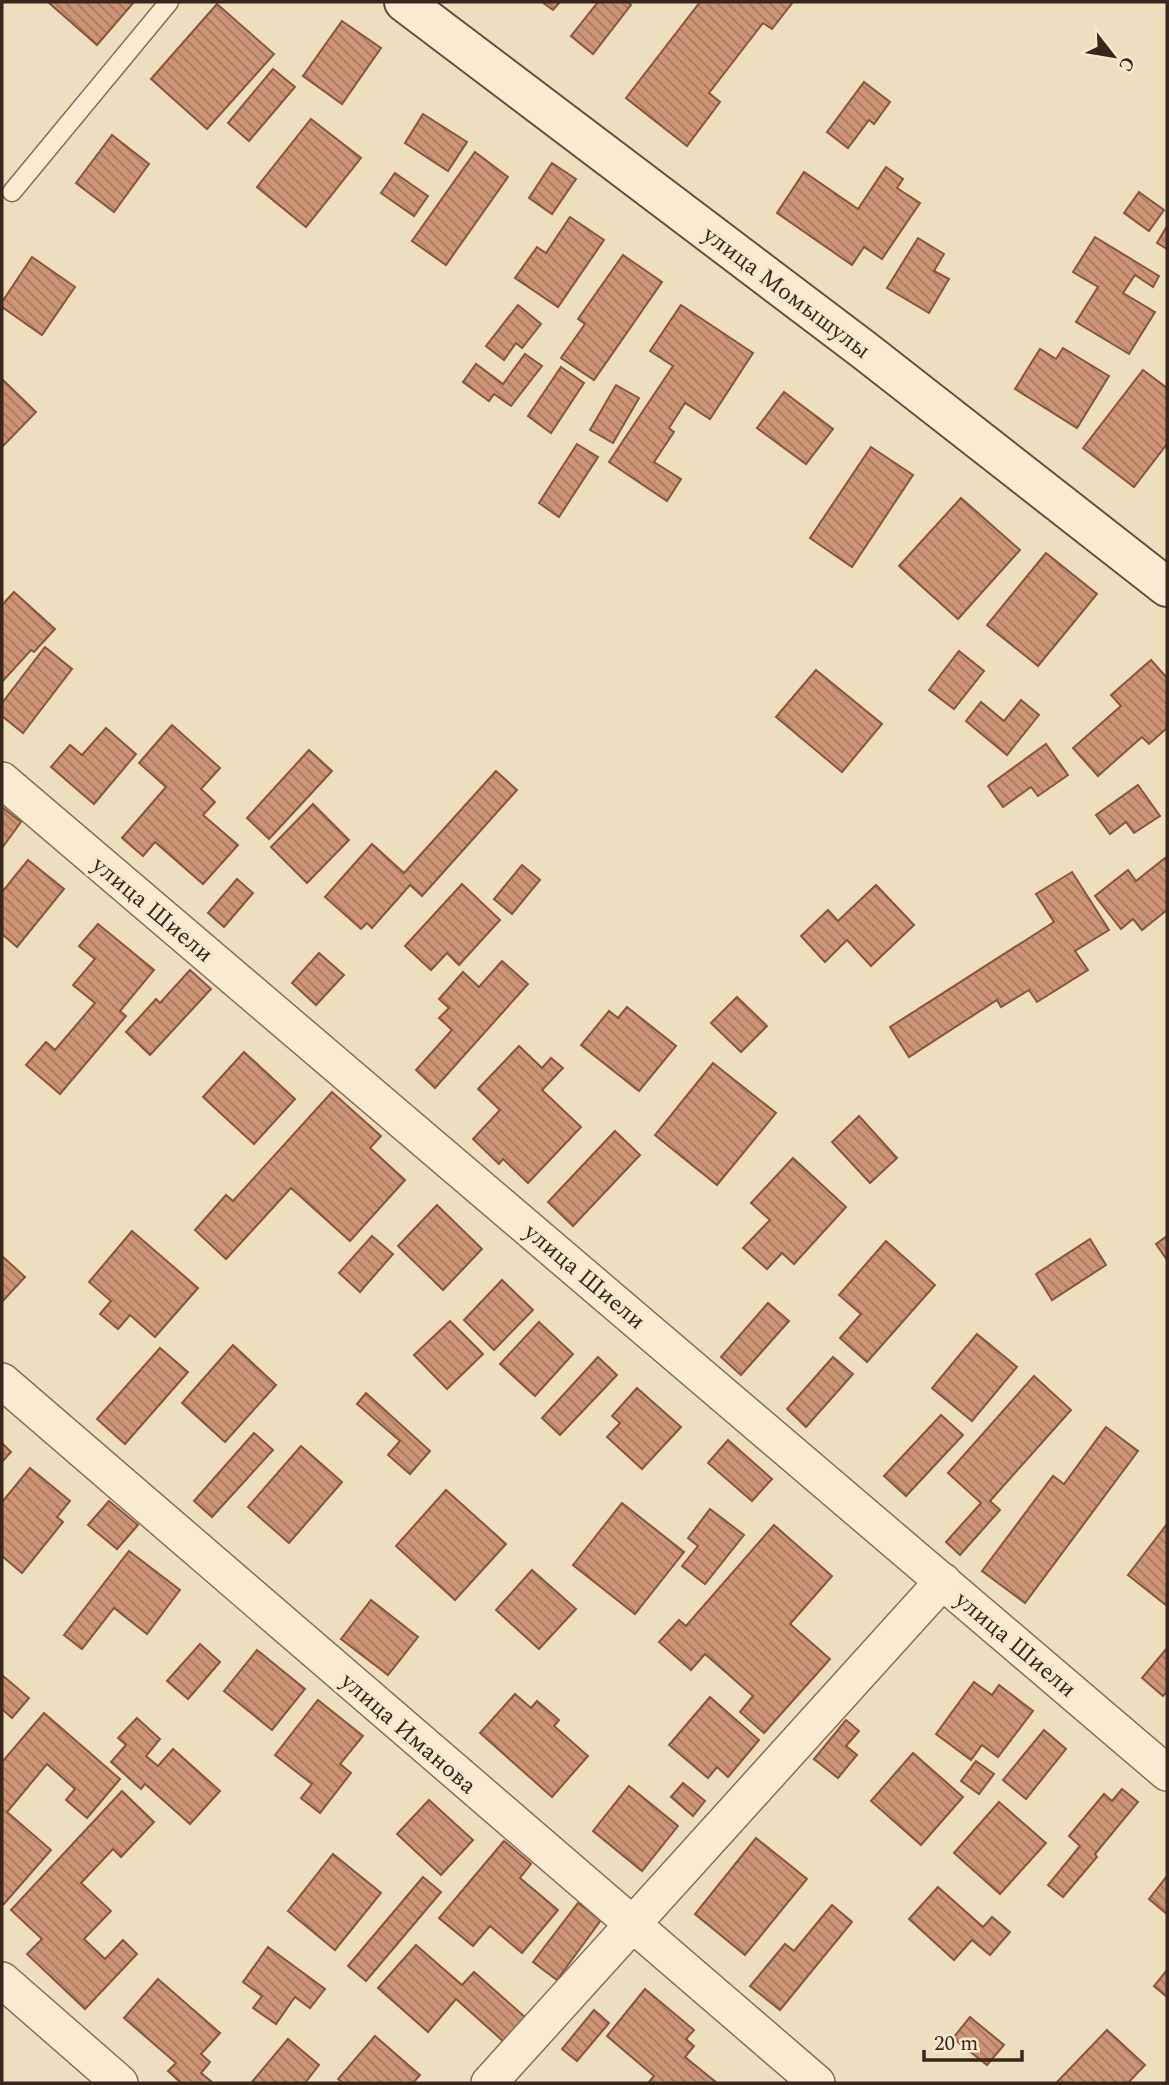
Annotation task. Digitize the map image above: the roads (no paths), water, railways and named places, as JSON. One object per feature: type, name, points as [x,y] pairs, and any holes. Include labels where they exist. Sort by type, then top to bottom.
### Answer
[{"type":"street","name":"улица Момышулы","points":[[404,2],[864,350],[1167,587]]},
{"type":"street","name":"улица Шиели","points":[[2,780],[1167,1773]]},
{"type":"street","name":"улица Иманова","points":[[2,1381],[817,2083]]},
{"type":"street","points":[[489,2083],[943,1581]]},
{"type":"street","points":[[2,1980],[120,2083]]},
{"type":"lane","points":[[12,192],[169,2]]}]
